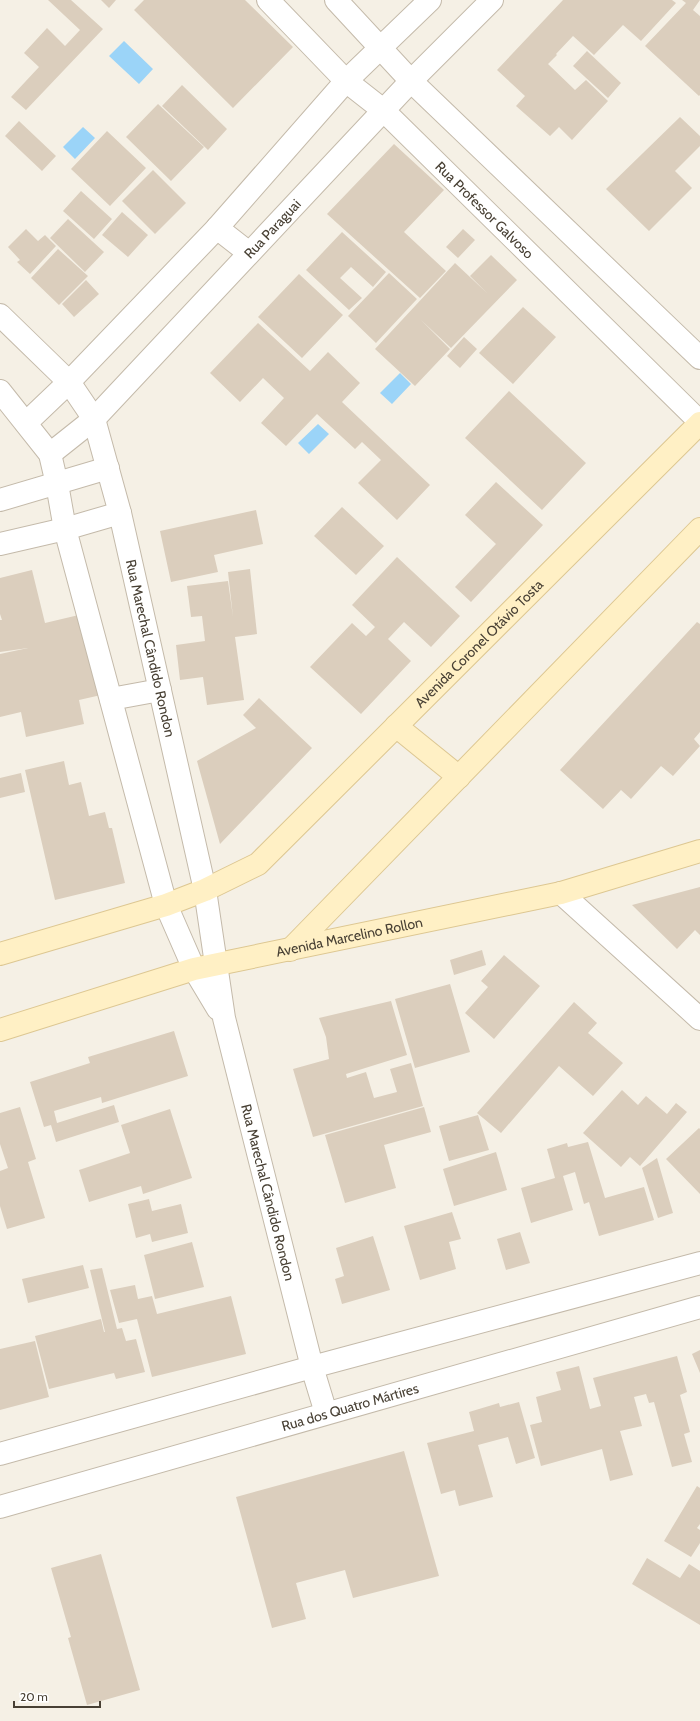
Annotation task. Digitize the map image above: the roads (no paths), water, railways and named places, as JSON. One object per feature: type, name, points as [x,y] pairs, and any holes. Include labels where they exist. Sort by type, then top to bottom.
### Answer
[{"type":"main road","name":"Avenida Coronel Otávio Tosta","points":[[205,890],[258,864],[700,423]]},
{"type":"main road","points":[[290,950],[700,530]]},
{"type":"main road","points":[[396,726],[459,777]]},
{"type":"main road","name":"Avenida Marcelino Rollon","points":[[0,1030],[194,969],[561,893],[700,851]]},
{"type":"main road","points":[[0,954],[166,905],[205,890]]},
{"type":"street","name":"Rua Professor Galvoso","points":[[268,0],[346,81],[383,110],[700,423]]},
{"type":"street","points":[[336,0],[411,81],[700,358]]},
{"type":"street","points":[[26,423],[69,382],[217,228],[346,81],[430,0]]},
{"type":"street","name":"Rua Paraguai","points":[[50,454],[94,419],[383,110],[492,0]]},
{"type":"street","points":[[217,228],[249,253]]},
{"type":"street","name":"Rua Marechal Cândido Rondon","points":[[0,315],[69,382],[94,419],[120,513],[205,890],[224,1018],[312,1367],[326,1412]]},
{"type":"street","name":"Rua Marechal Cândido Rondon","points":[[0,391],[50,454],[65,529],[166,905],[194,969],[224,1018]]},
{"type":"street","points":[[0,500],[108,468]]},
{"type":"street","points":[[0,544],[65,529],[120,513]]},
{"type":"street","points":[[111,699],[160,690]]},
{"type":"street","points":[[561,893],[700,1019]]},
{"type":"street","points":[[0,1454],[312,1367],[700,1263]]},
{"type":"street","name":"Rua dos Quatro Mártires","points":[[0,1507],[326,1412],[700,1307]]},
{"type":"water","points":[[124,41],[153,69],[139,84],[109,56]]},
{"type":"water","points":[[83,127],[95,138],[75,159],[63,147]]},
{"type":"water","points":[[400,373],[411,384],[392,404],[380,393]]},
{"type":"water","points":[[318,424],[329,434],[309,454],[298,443]]}]
